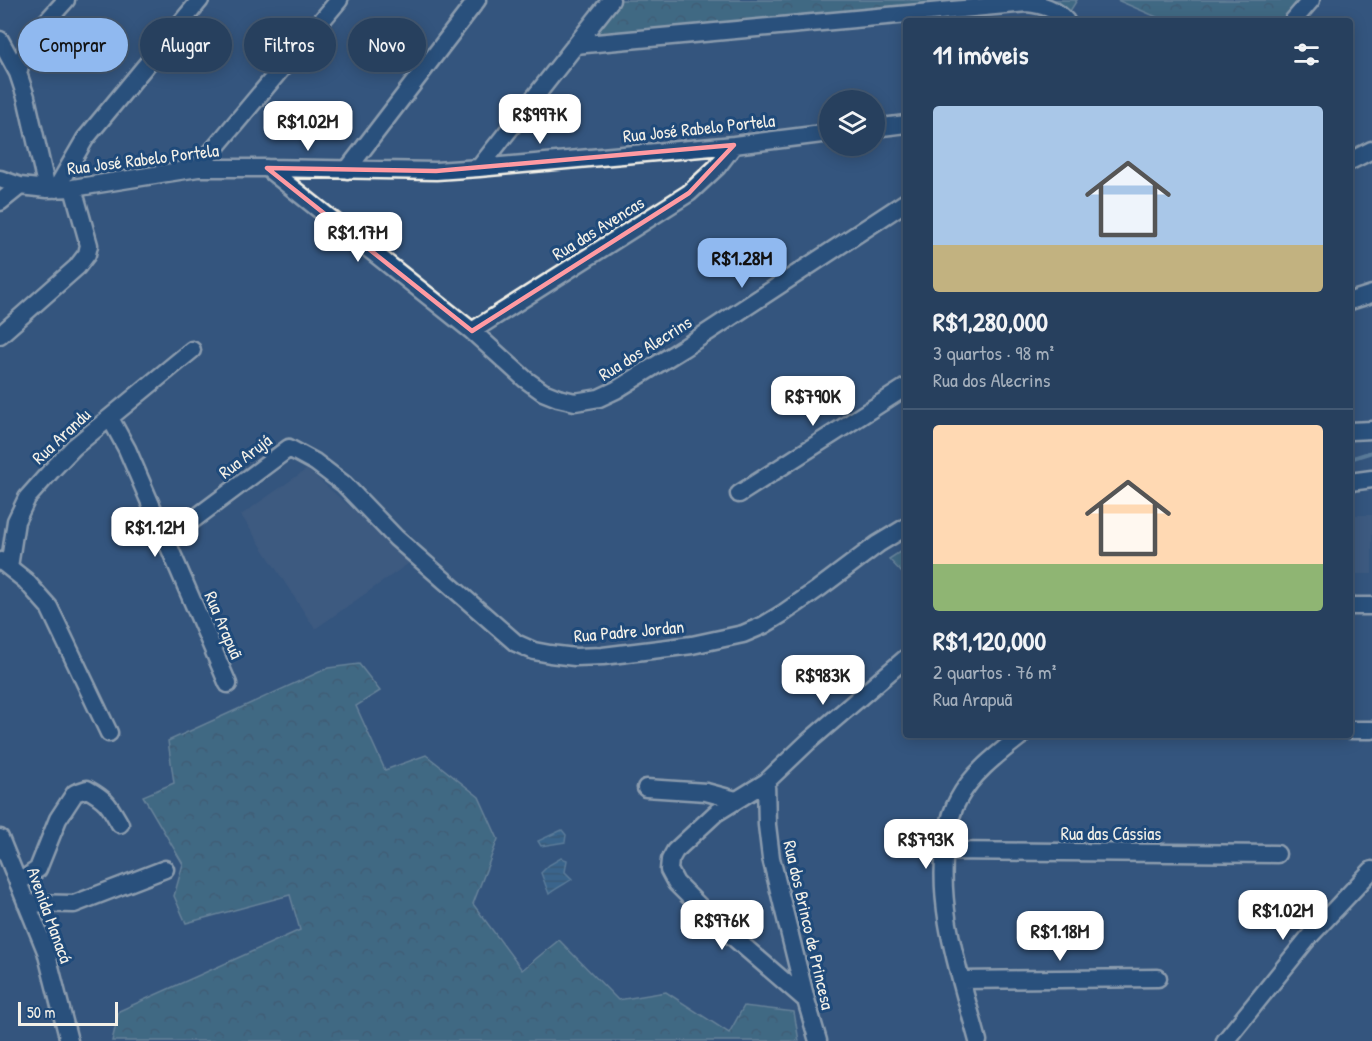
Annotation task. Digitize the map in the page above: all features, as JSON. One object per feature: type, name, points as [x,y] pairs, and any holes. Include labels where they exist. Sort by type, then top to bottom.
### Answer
[{"type":"street","points":[[18,73],[30,42],[66,0]]},
{"type":"street","points":[[52,189],[85,139],[200,0]]},
{"type":"street","points":[[198,168],[339,0]]},
{"type":"street","points":[[347,170],[477,0]]},
{"type":"street","points":[[479,168],[611,0]]},
{"type":"street","points":[[1296,18],[1311,0]]},
{"type":"street","points":[[575,45],[1027,3],[1055,10],[1062,18]]},
{"type":"street","points":[[0,40],[18,73],[52,189]]},
{"type":"street","points":[[885,127],[903,124]]},
{"type":"street","name":"Rua José Rabelo Portela","points":[[0,179],[20,186],[52,189],[73,188],[198,168],[436,171],[734,145],[819,134]]},
{"type":"street","name":"Rua das Avencas","points":[[472,331],[689,193],[717,167],[734,145]]},
{"type":"street","points":[[1353,160],[1372,150]]},
{"type":"street","name":"Rua dos Alecrins","points":[[267,168],[472,331],[525,380],[543,392],[575,402],[599,398],[616,390],[903,204]]},
{"type":"street","points":[[0,202],[20,186]]},
{"type":"street","points":[[0,335],[77,267],[87,254],[88,242],[73,188]]},
{"type":"street","points":[[1353,300],[1372,294]]},
{"type":"street","name":"Rua Arandu","points":[[109,733],[49,607],[26,580],[5,564],[16,521],[27,498],[74,447],[192,350]]},
{"type":"street","points":[[739,494],[903,389]]},
{"type":"street","name":"Rua Arapuã","points":[[110,418],[127,449],[228,684]]},
{"type":"street","points":[[1353,431],[1372,430]]},
{"type":"street","name":"Rua Arujá","points":[[166,540],[289,447]]},
{"type":"street","name":"Rua Padre Jordan","points":[[289,447],[315,462],[344,484],[396,538],[516,643],[534,651],[550,654],[575,657],[603,656],[692,645],[743,634],[782,614],[878,544],[903,529]]},
{"type":"street","points":[[1353,482],[1372,479]]},
{"type":"street","points":[[1353,606],[1372,606]]},
{"type":"street","points":[[806,1000],[711,918],[676,883],[670,873],[669,863],[675,851],[716,813],[766,782],[808,742],[903,661]]},
{"type":"street","points":[[1353,730],[1372,730]]},
{"type":"street","points":[[978,1041],[949,934],[943,876],[944,851],[950,821],[958,800],[975,776],[996,755],[1018,738]]},
{"type":"street","name":"Rua dos Brinco de Princesa","points":[[766,782],[768,841],[818,1041]]},
{"type":"street","points":[[646,788],[706,792],[736,800]]},
{"type":"street","points":[[18,883],[38,869],[58,819],[75,793],[87,789],[97,794],[108,803],[120,824]]},
{"type":"street","name":"Avenida Manacá","points":[[0,838],[46,951],[66,1040]]},
{"type":"street","name":"Rua das Cássias","points":[[944,851],[1277,854]]},
{"type":"street","points":[[27,903],[74,904],[165,869]]},
{"type":"street","points":[[1225,1041],[1309,937],[1372,870]]},
{"type":"street","points":[[962,980],[1158,978]]},
{"type":"highlighted area","points":[[734,145],[689,193],[472,331],[267,168],[436,171]]},
{"type":"shaded area","points":[[307,469],[412,561],[315,629],[241,515]]},
{"type":"shaded area","points":[[1353,515],[1372,515],[1372,574],[1353,574]]},
{"type":"shaded area","points":[[562,830],[566,835],[565,842],[541,846],[538,841]]},
{"type":"shaded area","points":[[561,858],[567,860],[565,872],[572,879],[549,894],[541,873]]},
{"type":"green space","points":[[611,0],[1077,0],[1066,18],[1027,3],[575,45]]},
{"type":"green space","points":[[1117,0],[1310,0],[1292,18],[1159,18]]},
{"type":"green space","points":[[903,550],[903,574],[889,559]]},
{"type":"green space","points":[[359,664],[380,691],[356,706],[385,770],[426,755],[479,797],[498,839],[473,904],[522,970],[559,940],[618,1000],[666,992],[729,1033],[744,1006],[794,1012],[799,1041],[112,1041],[119,1011],[300,930],[290,895],[186,923],[174,896],[183,864],[143,796],[174,783],[168,741],[328,668]]},
{"type":"building","points":[[320,121],[326,124],[329,130],[326,136],[320,139],[314,136],[311,130],[314,124]]},
{"type":"waterway","points":[[1353,458],[1372,452]]}]
